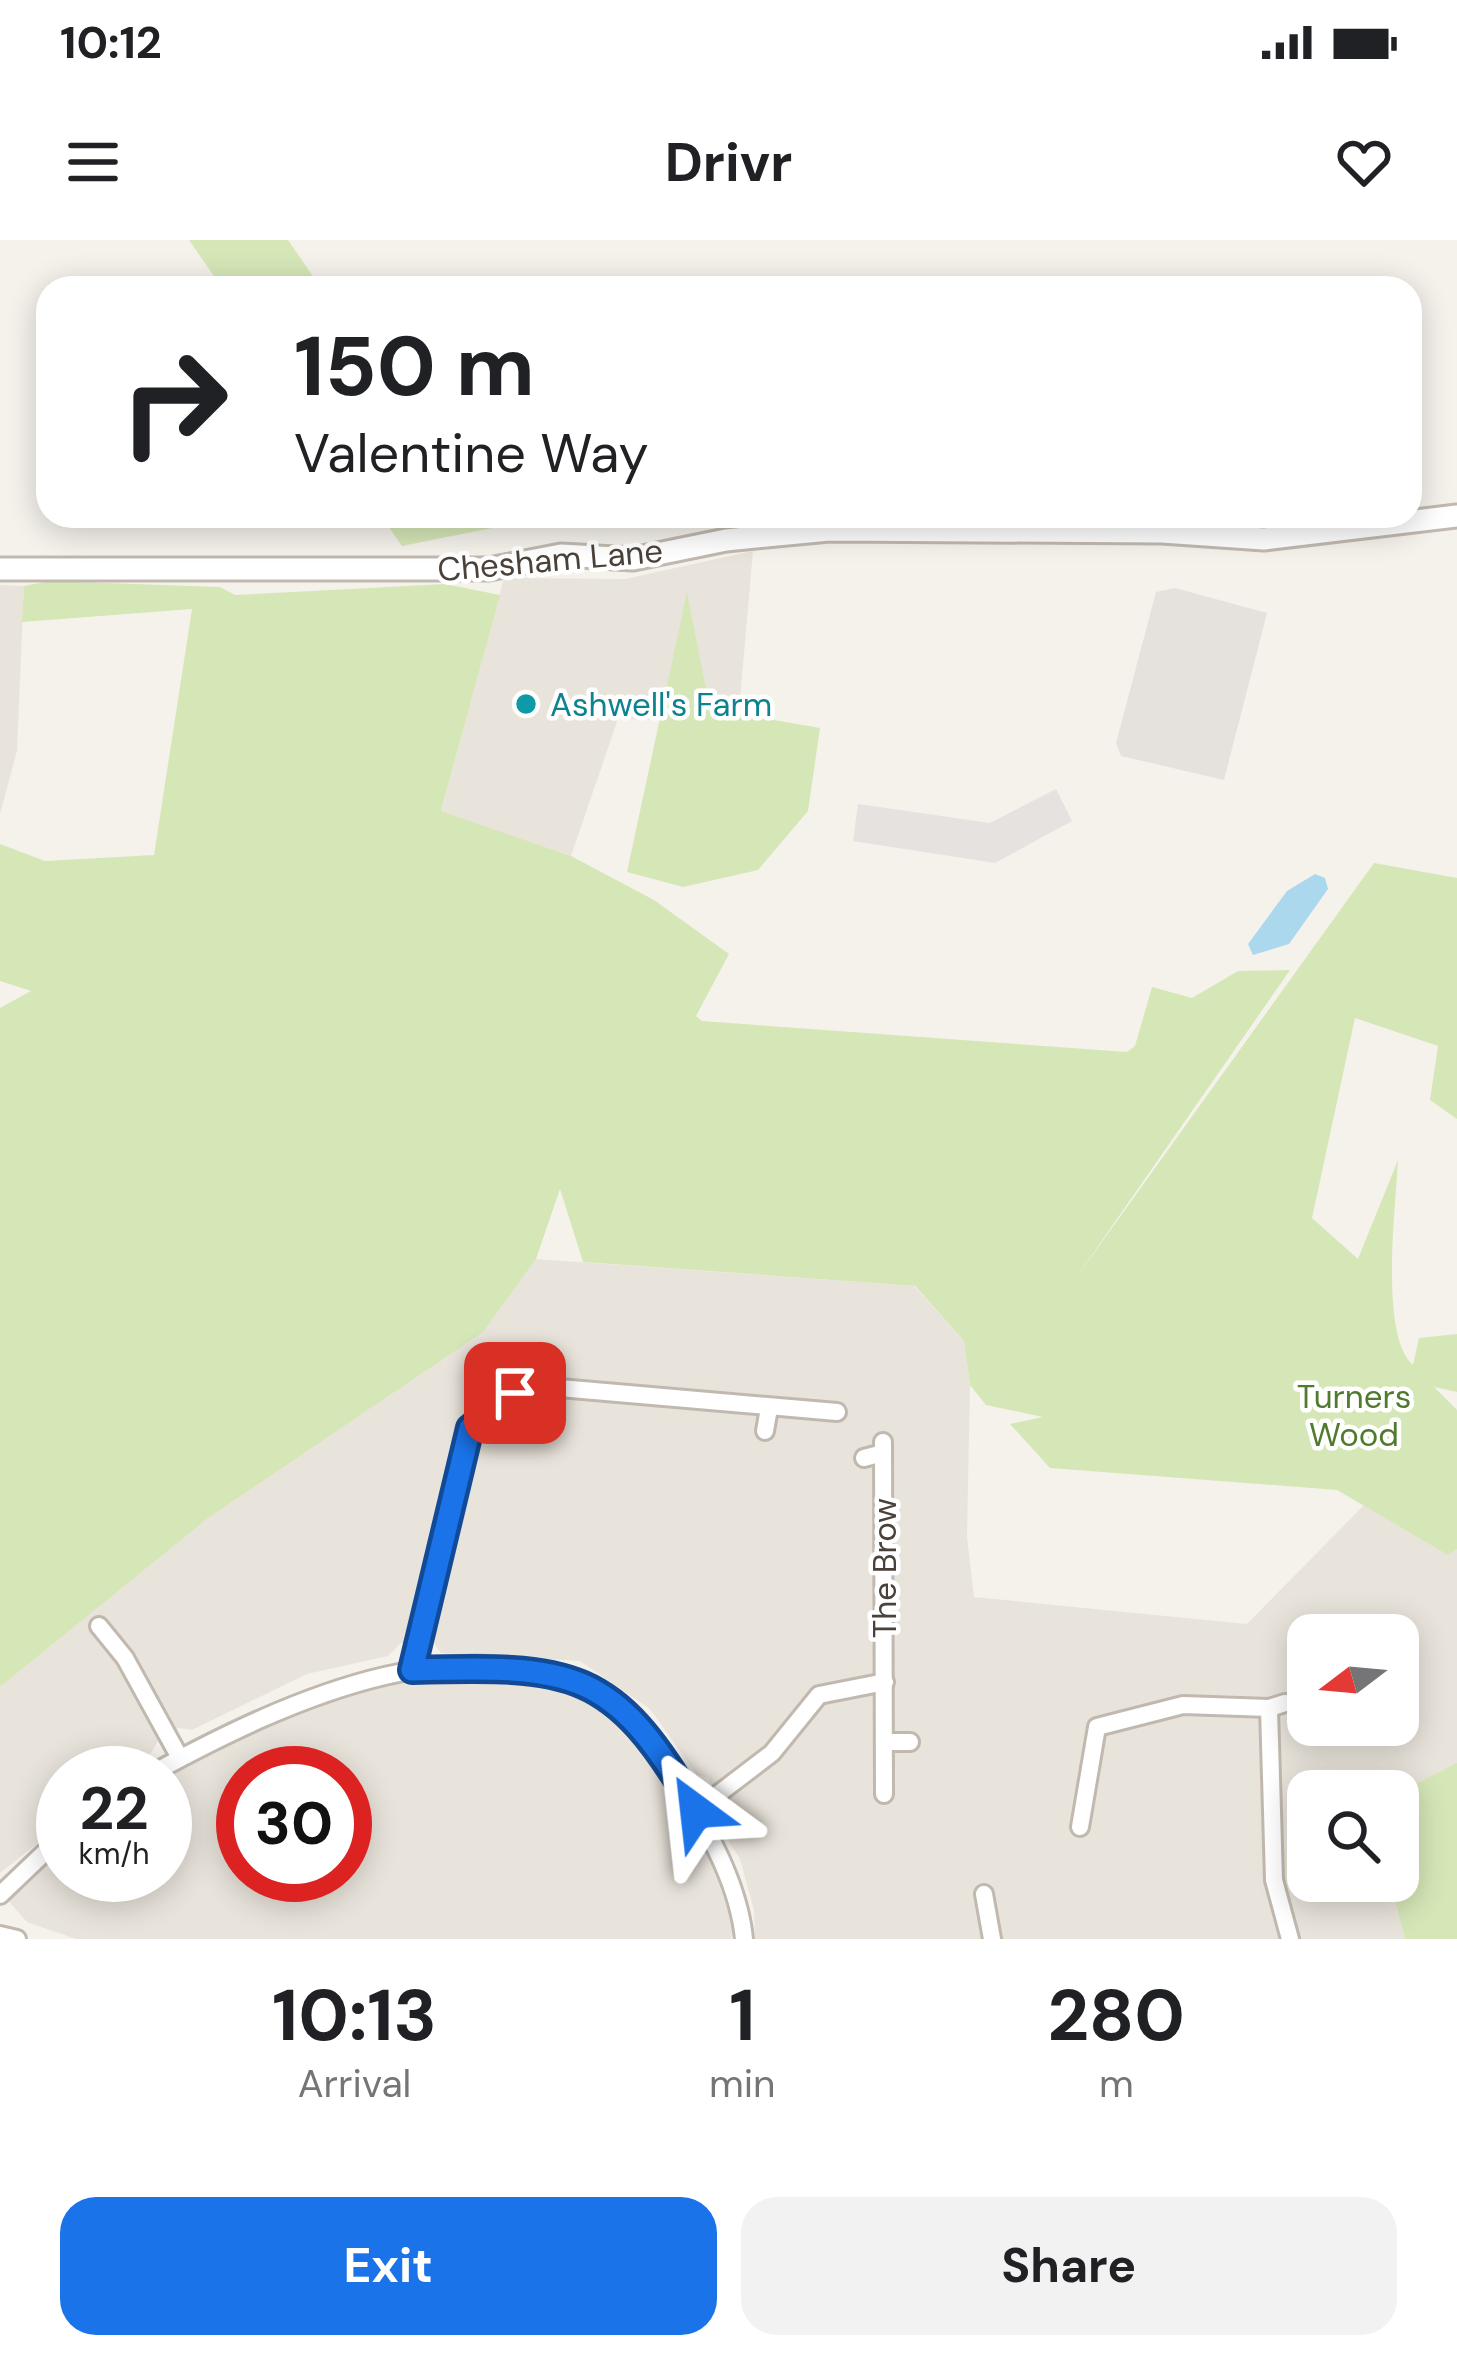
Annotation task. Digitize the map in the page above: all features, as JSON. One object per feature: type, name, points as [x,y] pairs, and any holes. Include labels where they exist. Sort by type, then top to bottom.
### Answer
[{"type":"street","name":"Chesham Lane","points":[[1422,520],[1457,516]]},
{"type":"street","name":"Chesham Lane","points":[[0,568],[489,569],[561,555],[633,559],[726,540],[829,530],[1162,532],[1264,538],[1352,528]]},
{"type":"street","points":[[412,1670],[470,1428],[515,1393],[548,1387],[837,1412]]},
{"type":"street","points":[[765,1431],[769,1408]]},
{"type":"street","name":"The Brow","points":[[864,1458],[883,1447],[884,1794]]},
{"type":"street","points":[[99,1626],[125,1658],[172,1746]]},
{"type":"street","points":[[192,1753],[315,1693],[412,1670],[531,1667],[573,1680],[625,1711],[657,1743],[734,1888],[744,1939]]},
{"type":"street","name":"The Brow","points":[[696,1811],[772,1753],[819,1695],[885,1682]]},
{"type":"street","points":[[1080,1827],[1097,1727],[1183,1705],[1277,1706],[1274,1880],[1290,1939]]},
{"type":"street","points":[[884,1742],[910,1742]]},
{"type":"street","points":[[0,1895],[36,1861]]},
{"type":"street","points":[[984,1894],[992,1939]]},
{"type":"street","points":[[0,1935],[17,1939]]},
{"type":"shaded area","points":[[753,551],[738,722],[618,719],[571,856],[441,812],[504,578],[625,579]]},
{"type":"shaded area","points":[[0,585],[24,586],[17,751],[0,814]]},
{"type":"shaded area","points":[[1175,588],[1267,613],[1224,780],[1121,756],[1116,743],[1156,592]]},
{"type":"shaded area","points":[[1056,789],[1072,821],[995,863],[853,841],[858,804],[990,823]]},
{"type":"shaded area","points":[[536,1259],[914,1286],[964,1341],[970,1385],[967,1537],[974,1597],[1247,1624],[1369,1500],[1457,1444],[1457,1939],[755,1939],[754,1910],[740,1859],[717,1822],[721,1804],[708,1778],[697,1775],[650,1709],[580,1661],[441,1653],[429,1637],[401,1643],[388,1656],[307,1674],[192,1730],[178,1728],[155,1746],[36,1746],[36,1844],[0,1873],[0,1687],[207,1518],[482,1332]]},
{"type":"shaded area","points":[[483,1675],[565,1682],[635,1730],[706,1848],[734,1926],[731,1939],[76,1939],[27,1922],[6,1898],[36,1874],[36,1902],[192,1902],[192,1762],[216,1748],[216,1902],[372,1902],[372,1746],[219,1746],[341,1693],[424,1677]]},
{"type":"green space","points":[[189,240],[288,240],[313,276],[214,276]]},
{"type":"green space","points":[[389,528],[492,528],[402,546]]},
{"type":"green space","name":"Turners Wood","points":[[50,581],[220,587],[235,595],[445,584],[500,595],[441,811],[571,856],[654,900],[729,954],[696,1016],[702,1021],[1127,1052],[1135,1046],[1152,987],[1192,998],[1238,971],[1290,970],[1076,1278],[1374,863],[1457,878],[1457,1119],[1430,1100],[1438,1046],[1355,1018],[1312,1218],[1358,1259],[1398,1160],[1392,1268],[1396,1327],[1403,1349],[1413,1365],[1419,1338],[1457,1334],[1457,1392],[1434,1387],[1457,1410],[1457,1549],[1448,1555],[1337,1490],[1050,1468],[1010,1424],[1043,1417],[986,1405],[970,1385],[964,1341],[915,1286],[583,1262],[560,1189],[536,1259],[483,1332],[208,1518],[0,1687],[0,1008],[31,991],[0,981],[0,844],[45,861],[154,855],[192,609],[22,622],[24,586]]},
{"type":"green space","points":[[687,592],[710,709],[820,728],[808,811],[758,870],[683,887],[627,872]]},
{"type":"green space","points":[[1457,1763],[1457,1939],[1405,1939],[1395,1902],[1419,1902],[1419,1782]]},
{"type":"water","points":[[1315,874],[1325,878],[1328,889],[1289,944],[1253,955],[1248,944],[1287,891]]},
{"type":"place","name":"Ashwell's Farm","points":[[526,704]]},
{"type":"route","points":[[515,1393],[470,1428],[441,1530],[412,1670],[531,1667],[573,1680],[625,1711],[657,1743],[696,1811]]}]
